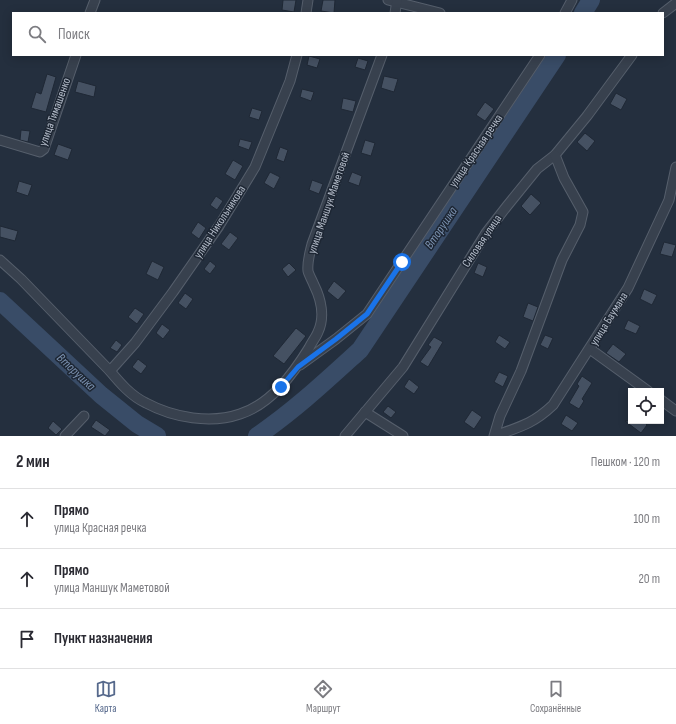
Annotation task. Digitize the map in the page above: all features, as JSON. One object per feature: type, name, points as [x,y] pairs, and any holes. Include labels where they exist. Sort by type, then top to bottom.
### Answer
[{"type":"street","points":[[90,12],[95,0]]},
{"type":"street","points":[[306,12],[308,0]]},
{"type":"street","points":[[566,12],[572,0]]},
{"type":"street","points":[[395,12],[394,1],[436,12]]},
{"type":"street","points":[[664,12],[676,3]]},
{"type":"street","name":"улица Тимашенко","points":[[0,140],[34,151],[40,152],[44,149],[76,56]]},
{"type":"street","name":"улица Никольникова","points":[[110,370],[136,343],[173,292],[219,226],[251,173],[290,82],[297,56]]},
{"type":"street","name":"улица Маншук Маметовой","points":[[0,260],[26,284],[110,370],[122,386],[145,403],[174,414],[193,418],[224,419],[242,414],[260,404],[281,387],[298,367],[318,331],[322,316],[321,302],[308,272],[312,244],[382,56]]},
{"type":"street","name":"улица Красная речка","points":[[298,367],[367,314],[539,56]]},
{"type":"street","name":"Силовая улица","points":[[345,436],[403,366],[486,233],[537,169],[555,155],[592,110],[631,56]]},
{"type":"street","name":"улица Баумана","points":[[496,436],[500,416],[521,371],[562,260],[580,225],[583,212],[564,178],[555,155]]},
{"type":"street","name":"улица Баумана","points":[[496,436],[521,427],[540,417],[553,405],[628,288],[673,203],[676,167]]},
{"type":"street","points":[[590,349],[644,388]]},
{"type":"street","points":[[664,402],[676,411]]},
{"type":"street","points":[[365,412],[403,436]]},
{"type":"street","points":[[65,436],[84,416]]},
{"type":"building","points":[[283,0],[296,0],[294,12],[282,10]]},
{"type":"building","points":[[323,0],[335,0],[334,12],[321,11]]},
{"type":"building","points":[[309,56],[320,59],[317,68],[307,65]]},
{"type":"building","points":[[358,58],[368,61],[365,70],[355,67]]},
{"type":"building","points":[[47,74],[56,77],[46,112],[31,108],[36,92],[41,94]]},
{"type":"building","points":[[384,76],[398,79],[394,92],[381,88]]},
{"type":"building","points":[[78,81],[96,86],[94,97],[75,92]]},
{"type":"building","points":[[302,89],[314,92],[311,101],[300,97]]},
{"type":"building","points":[[616,93],[627,99],[621,110],[610,104]]},
{"type":"building","points":[[343,98],[356,101],[353,112],[341,109]]},
{"type":"building","points":[[485,102],[494,109],[485,121],[476,115]]},
{"type":"building","points":[[252,108],[262,111],[259,120],[249,117]]},
{"type":"building","points":[[21,130],[30,131],[28,142],[20,140]]},
{"type":"building","points":[[585,133],[595,141],[587,151],[577,142]]},
{"type":"building","points":[[240,139],[252,142],[249,150],[238,146]]},
{"type":"building","points":[[365,140],[375,143],[371,156],[361,153]]},
{"type":"building","points":[[58,144],[72,149],[68,160],[54,155]]},
{"type":"building","points":[[280,147],[288,150],[284,162],[276,159]]},
{"type":"building","points":[[233,160],[243,166],[235,180],[225,174]]},
{"type":"building","points":[[270,172],[280,177],[274,189],[264,183]]},
{"type":"building","points":[[352,172],[362,176],[359,186],[348,182]]},
{"type":"building","points":[[312,180],[323,184],[319,194],[309,190]]},
{"type":"building","points":[[19,181],[32,185],[28,196],[16,192]]},
{"type":"building","points":[[531,194],[541,203],[530,215],[521,206]]},
{"type":"building","points":[[216,196],[223,201],[217,210],[210,205]]},
{"type":"building","points":[[198,222],[206,228],[199,239],[191,233]]},
{"type":"building","points":[[0,226],[18,231],[15,241],[0,237]]},
{"type":"building","points":[[230,232],[238,238],[229,250],[221,244]]},
{"type":"building","points":[[664,242],[676,245],[672,257],[660,254]]},
{"type":"building","points":[[152,261],[164,267],[158,280],[146,274]]},
{"type":"building","points":[[210,261],[216,266],[210,274],[204,269]]},
{"type":"building","points":[[289,263],[296,270],[288,277],[282,269]]},
{"type":"building","points":[[478,263],[487,267],[483,277],[474,273]]},
{"type":"building","points":[[334,281],[346,291],[338,300],[327,291]]},
{"type":"building","points":[[644,289],[657,295],[652,305],[640,299]]},
{"type":"building","points":[[185,293],[193,299],[186,309],[178,303]]},
{"type":"building","points":[[528,303],[538,307],[533,321],[523,317]]},
{"type":"building","points":[[135,308],[144,314],[137,324],[128,317]]},
{"type":"building","points":[[628,320],[640,326],[636,334],[624,329]]},
{"type":"building","points":[[162,324],[170,330],[163,339],[156,333]]},
{"type":"building","points":[[296,328],[306,336],[284,364],[273,356]]},
{"type":"building","points":[[499,335],[510,342],[505,349],[495,342]]},
{"type":"building","points":[[545,335],[553,338],[548,349],[540,345]]},
{"type":"building","points":[[434,337],[443,342],[428,367],[420,362],[431,347],[428,345]]},
{"type":"building","points":[[116,340],[122,345],[117,352],[110,348]]},
{"type":"building","points":[[613,344],[626,354],[619,362],[606,353]]},
{"type":"building","points":[[138,359],[147,366],[141,374],[132,367]]},
{"type":"building","points":[[499,372],[508,376],[503,387],[494,382]]},
{"type":"building","points":[[582,376],[592,383],[582,399],[584,401],[579,409],[569,403],[579,386],[577,384]]},
{"type":"building","points":[[409,379],[419,387],[414,394],[404,387]]},
{"type":"building","points":[[388,406],[396,412],[391,418],[383,412]]},
{"type":"building","points":[[472,410],[482,417],[474,429],[464,422]]},
{"type":"building","points":[[566,415],[578,423],[572,431],[561,424]]},
{"type":"building","points":[[96,420],[110,430],[105,436],[91,427]]},
{"type":"building","points":[[53,421],[62,429],[56,435],[48,428]]},
{"type":"building","points":[[629,424],[646,424],[647,425],[641,433]]},
{"type":"waterway","name":"Вторушка","points":[[584,12],[591,0]]},
{"type":"waterway","name":"Вторушка","points":[[257,436],[297,406],[360,350],[556,56]]},
{"type":"waterway","name":"Вторушка","points":[[0,301],[101,395],[137,424],[157,436]]},
{"type":"route","points":[[281,387],[298,367],[367,314],[402,262]]}]
